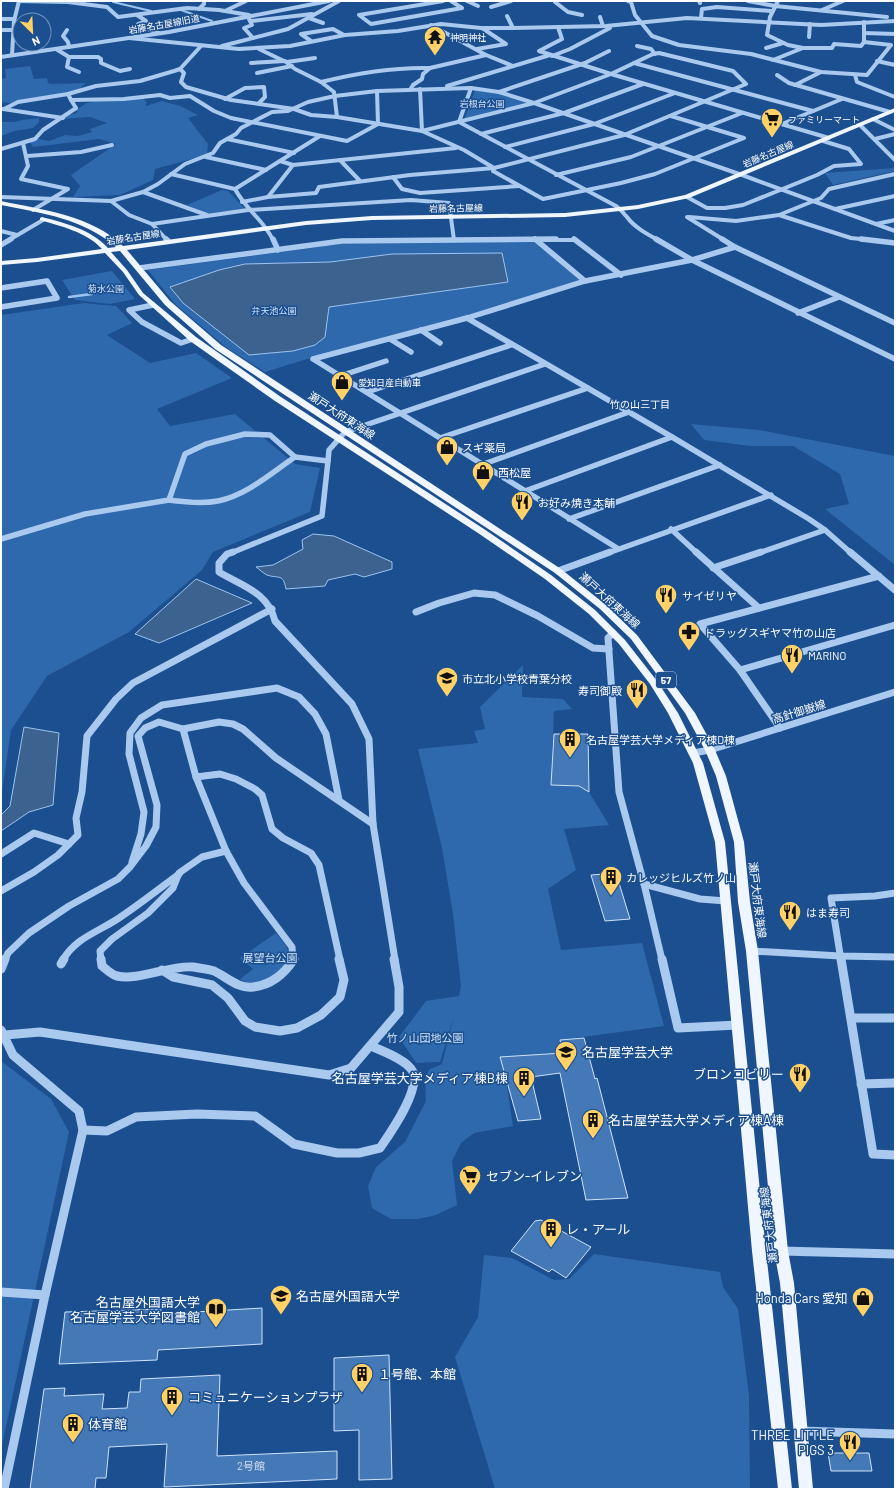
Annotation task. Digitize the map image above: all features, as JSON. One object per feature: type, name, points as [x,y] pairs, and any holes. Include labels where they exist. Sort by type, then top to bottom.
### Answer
[{"type":"main road","name":"岩藤名古屋線","points":[[1,263],[37,260],[267,227],[365,218],[565,215],[622,210],[687,197],[892,111]]},
{"type":"main road","name":"瀬戸大府東海線","points":[[1,203],[78,222],[100,232],[122,248],[182,317],[218,347],[342,435],[548,577],[592,612],[613,633],[654,683],[673,713],[698,763],[720,842],[759,1251],[785,1489]]},
{"type":"main road","name":"瀬戸大府東海線","points":[[1,209],[70,227],[88,236],[108,250],[125,270],[141,294],[192,339],[278,399],[418,478],[558,571],[603,606],[634,637],[690,713],[710,750],[720,776],[739,842],[744,902],[752,951],[782,1251],[787,1283],[806,1489]]},
{"type":"street","points":[[16,12],[18,1],[68,2],[115,7]]},
{"type":"street","points":[[100,6],[111,1]]},
{"type":"street","points":[[199,10],[204,4],[204,1]]},
{"type":"street","points":[[225,11],[246,1]]},
{"type":"street","name":"岩藤名古屋線旧道","points":[[1,57],[39,50],[56,49],[160,34],[250,18],[329,1]]},
{"type":"street","points":[[216,47],[288,28],[319,13],[339,1]]},
{"type":"street","points":[[417,1],[421,4]]},
{"type":"street","points":[[443,1],[359,16],[371,24],[462,8],[451,1]]},
{"type":"street","points":[[467,1],[478,6]]},
{"type":"street","points":[[491,7],[511,1]]},
{"type":"street","points":[[554,1],[561,1]]},
{"type":"street","points":[[554,1],[568,12],[582,15]]},
{"type":"street","points":[[628,1],[631,2],[636,15],[652,36],[679,45],[751,54],[821,72],[867,75],[877,61],[895,42]]},
{"type":"street","points":[[748,1],[775,6],[820,10],[895,20]]},
{"type":"street","points":[[778,1],[771,11],[767,35],[783,42],[804,48],[832,48],[834,44],[861,46],[864,42],[864,22]]},
{"type":"street","points":[[820,10],[843,1]]},
{"type":"street","points":[[107,7],[118,17],[177,9],[225,11],[250,18],[319,13]]},
{"type":"street","points":[[701,18],[702,9],[717,7],[771,11]]},
{"type":"street","points":[[137,15],[146,21],[138,24],[139,26],[160,34]]},
{"type":"street","points":[[507,16],[513,28]]},
{"type":"street","points":[[250,18],[252,25],[244,28],[253,38]]},
{"type":"street","points":[[309,18],[323,23]]},
{"type":"street","points":[[603,26],[602,18],[611,27],[617,30]]},
{"type":"street","points":[[128,38],[201,46],[257,48],[290,46],[345,35],[408,30],[441,24],[481,28],[513,28],[611,27],[676,19],[701,18],[810,24],[895,20]]},
{"type":"street","points":[[1,19],[12,19]]},
{"type":"street","points":[[562,20],[564,27]]},
{"type":"street","points":[[394,21],[408,30]]},
{"type":"street","points":[[809,37],[810,24]]},
{"type":"street","points":[[430,25],[486,55],[513,66]]},
{"type":"street","points":[[558,27],[562,39],[539,51],[643,84],[782,124],[826,139],[848,149],[861,164],[834,166],[783,190],[743,206],[707,208],[687,197]]},
{"type":"street","points":[[441,88],[570,49],[611,27]]},
{"type":"street","points":[[477,49],[506,44],[481,28]]},
{"type":"street","points":[[311,41],[301,34],[333,29],[345,35]]},
{"type":"street","points":[[1,34],[3,30]]},
{"type":"street","points":[[67,30],[63,36],[68,42],[69,47]]},
{"type":"street","points":[[864,33],[895,34]]},
{"type":"street","points":[[766,48],[783,42]]},
{"type":"street","points":[[864,42],[891,45]]},
{"type":"street","points":[[2,109],[18,102],[68,94],[96,86],[153,78],[180,69],[201,46]]},
{"type":"street","points":[[242,202],[268,197],[316,193],[319,187],[360,181],[494,168],[624,135],[746,84],[734,71],[655,54],[651,50],[637,46]]},
{"type":"street","points":[[257,48],[286,62],[321,82],[334,92],[337,117]]},
{"type":"street","points":[[773,60],[804,48]]},
{"type":"street","points":[[56,49],[69,57],[98,57],[101,59],[101,63],[120,71]]},
{"type":"street","points":[[499,92],[580,65],[609,51]]},
{"type":"street","points":[[422,131],[534,103],[611,74],[655,54]]},
{"type":"street","points":[[321,82],[340,77],[412,67],[430,68],[486,55]]},
{"type":"street","points":[[69,57],[67,67],[79,72]]},
{"type":"street","points":[[252,63],[286,62],[315,58]]},
{"type":"street","points":[[877,61],[895,64]]},
{"type":"street","points":[[634,63],[813,112]]},
{"type":"street","points":[[257,73],[292,66]]},
{"type":"street","points":[[410,90],[413,85],[422,79],[423,74],[430,68]]},
{"type":"street","points":[[116,75],[116,73],[120,71],[130,69]]},
{"type":"street","points":[[180,69],[184,73],[181,82],[186,87],[225,99],[294,109],[311,115],[337,117],[422,131],[494,168],[493,171],[543,199],[586,191],[655,174],[744,138],[671,116]]},
{"type":"street","points":[[795,85],[821,72]]},
{"type":"street","points":[[777,75],[795,85],[842,99],[892,111]]},
{"type":"street","points":[[855,75],[857,82],[895,97]]},
{"type":"street","points":[[116,84],[121,82],[121,80]]},
{"type":"street","points":[[481,134],[564,113],[643,84]]},
{"type":"street","points":[[225,99],[245,88],[264,87],[264,97],[259,103]]},
{"type":"street","points":[[459,122],[471,88]]},
{"type":"street","points":[[1,197],[111,201],[143,192],[185,164],[213,153],[220,143],[241,128],[272,112],[294,109],[308,102],[335,96],[377,91],[471,88],[499,92],[564,113],[742,175],[895,231]]},
{"type":"street","points":[[420,89],[422,131]]},
{"type":"street","points":[[377,91],[378,124]]},
{"type":"street","points":[[505,147],[594,124],[675,93]]},
{"type":"street","points":[[1,149],[35,139],[43,130],[76,108],[68,94]]},
{"type":"street","points":[[71,100],[124,99],[160,95],[170,98],[190,96],[225,116],[243,122],[254,122],[347,141],[378,124]]},
{"type":"street","points":[[782,124],[842,99]]},
{"type":"street","points":[[2,109],[63,118]]},
{"type":"street","points":[[556,174],[623,159],[742,113]]},
{"type":"street","points":[[873,119],[895,130]]},
{"type":"street","points":[[459,122],[622,210],[627,218],[647,234],[692,260],[895,359]]},
{"type":"street","points":[[860,125],[875,138],[895,160]]},
{"type":"street","points":[[875,138],[895,134]]},
{"type":"street","points":[[171,174],[235,189],[320,136]]},
{"type":"street","points":[[227,139],[294,153]]},
{"type":"street","points":[[23,143],[28,166],[21,180],[68,188],[55,198],[33,210]]},
{"type":"street","points":[[27,156],[76,152],[112,145]]},
{"type":"street","points":[[280,161],[293,165],[457,148]]},
{"type":"street","points":[[889,155],[895,154]]},
{"type":"street","points":[[206,157],[266,170]]},
{"type":"street","points":[[340,160],[360,181]]},
{"type":"street","points":[[268,197],[293,165]]},
{"type":"street","points":[[895,174],[829,189],[821,198],[779,215],[736,221],[687,217],[735,247],[895,323]]},
{"type":"street","points":[[393,177],[402,189],[420,192],[519,186]]},
{"type":"street","points":[[235,189],[248,210],[267,227],[278,250]]},
{"type":"street","points":[[143,192],[208,215]]},
{"type":"street","points":[[835,209],[895,196]]},
{"type":"street","points":[[152,224],[248,210],[411,200],[449,203],[452,216],[454,240]]},
{"type":"street","points":[[111,201],[129,215],[152,224],[168,241]]},
{"type":"street","points":[[779,215],[851,238],[895,243]]},
{"type":"street","points":[[1,245],[44,220]]},
{"type":"street","points":[[875,224],[895,220]]},
{"type":"street","points":[[1,231],[17,235]]},
{"type":"street","points":[[535,239],[585,281]]},
{"type":"street","points":[[139,268],[342,241],[574,239],[621,275]]},
{"type":"street","points":[[617,548],[313,359],[467,318],[585,281],[692,260],[735,247]]},
{"type":"street","points":[[1,288],[47,281],[57,298],[1,307]]},
{"type":"street","points":[[798,313],[839,297]]},
{"type":"street","points":[[153,305],[128,310],[142,322],[181,343],[192,339]]},
{"type":"street","points":[[467,318],[809,518],[826,530],[895,590]]},
{"type":"street","points":[[421,330],[440,343]]},
{"type":"street","points":[[390,339],[411,352]]},
{"type":"street","points":[[367,392],[511,345]]},
{"type":"street","points":[[340,376],[386,361]]},
{"type":"street","points":[[4,1489],[45,1294],[83,1130],[79,1111],[13,1055],[3,1032],[40,1032],[329,1075],[351,1068],[399,1012],[399,986],[374,824],[369,739],[352,704],[275,621],[272,609],[262,596],[220,572],[219,563],[227,554],[322,516],[329,450],[342,435],[398,413],[545,364]]},
{"type":"street","points":[[440,438],[588,388]]},
{"type":"street","points":[[481,464],[629,412]]},
{"type":"street","points":[[169,500],[185,454],[206,444],[245,434],[270,435],[295,457],[328,461]]},
{"type":"street","points":[[526,492],[672,437]]},
{"type":"street","points":[[1,539],[85,514],[169,500],[188,503],[218,500],[247,490],[295,457]]},
{"type":"street","points":[[569,518],[720,465]]},
{"type":"street","points":[[558,571],[617,548],[771,495]]},
{"type":"street","points":[[671,529],[759,608]]},
{"type":"street","points":[[713,568],[826,530]]},
{"type":"street","points":[[780,728],[740,670],[700,624],[879,576]]},
{"type":"street","points":[[416,612],[439,603],[474,593],[495,595],[538,616],[593,648],[610,650]]},
{"type":"street","points":[[1,891],[58,855],[78,835],[76,818],[82,792],[87,736],[116,699],[133,683],[272,609]]},
{"type":"street","points":[[740,670],[895,625]]},
{"type":"street","points":[[613,633],[608,638],[619,792],[644,884],[678,1028],[738,1025]]},
{"type":"street","points":[[118,879],[132,862],[141,834],[144,812],[129,754],[130,733],[142,718],[162,705],[277,688],[299,697],[315,714],[326,734],[339,800]]},
{"type":"street","name":"高針御嶽線","points":[[693,753],[710,750],[895,692]]},
{"type":"street","points":[[1,968],[8,954],[29,933],[69,906],[118,879],[130,867],[146,846],[156,827],[157,805],[138,736],[145,728],[159,722],[183,729],[219,722],[234,724],[243,729],[276,758],[374,824]]},
{"type":"street","points":[[179,873],[173,888],[148,913],[112,939],[100,951],[102,966],[117,976],[140,976],[162,970],[192,967],[213,971],[241,986],[253,987],[271,981],[284,973],[294,959],[292,947],[244,883],[226,851],[196,777],[183,729]]},
{"type":"street","points":[[162,970],[172,977],[212,985],[228,998],[245,1021],[255,1027],[280,1031],[297,1028],[321,1015],[340,997],[344,980],[319,865],[311,853],[283,838],[272,829],[262,795],[255,789],[236,779],[220,774],[196,777]]},
{"type":"street","points":[[1,854],[34,833],[69,844]]},
{"type":"street","points":[[61,964],[68,951],[74,946],[118,919],[202,857],[226,851]]},
{"type":"street","points":[[644,884],[700,899],[726,901]]},
{"type":"street","points":[[895,893],[875,896],[831,898],[852,1018],[873,1154],[895,1155]]},
{"type":"street","points":[[752,951],[840,956],[895,957]]},
{"type":"street","points":[[852,1018],[895,1018]]},
{"type":"street","points":[[83,1130],[108,1131],[136,1117],[197,1114],[255,1116],[294,1144],[337,1153],[359,1153],[380,1148],[399,1119],[413,1086],[413,1072],[405,1062],[371,1046]]},
{"type":"street","points":[[861,1084],[895,1083]]},
{"type":"street","points":[[782,1251],[895,1254]]},
{"type":"street","points":[[1,1292],[45,1294]]},
{"type":"street","points":[[800,1431],[895,1434]]},
{"type":"green space","points":[[30,66],[34,79],[47,78],[48,83],[51,84],[86,83],[81,87],[82,89],[73,92],[10,103],[1,102],[1,79],[6,78],[5,69]]},
{"type":"green space","name":"岩根台公園","points":[[475,90],[499,94],[527,103],[464,120]]},
{"type":"green space","points":[[143,98],[147,103],[145,105],[146,106],[162,101],[180,106],[198,115],[188,118],[208,144],[207,155],[155,169],[153,180],[120,195],[73,197],[80,186],[71,175],[116,144],[99,139],[33,147],[30,142],[38,139],[49,141],[65,135],[78,136],[92,132],[90,129],[107,123],[90,117],[62,119],[68,115],[77,113],[76,110],[87,103],[102,100]]},
{"type":"green space","points":[[39,118],[39,122],[33,128],[14,131],[1,136],[1,122],[14,122]]},
{"type":"green space","points":[[895,168],[895,171],[833,185],[825,173]]},
{"type":"green space","points":[[222,190],[228,191],[245,209],[210,214],[187,205]]},
{"type":"green space","name":"弁天池公園","points":[[536,240],[581,280],[468,316],[307,359],[265,372],[227,348],[175,304],[148,270],[341,244]]},
{"type":"green space","name":"菊水公園","points":[[112,271],[135,299],[110,304],[75,300],[62,280]]},
{"type":"green space","points":[[84,303],[116,306],[132,323],[107,335],[150,363],[196,353],[232,378],[157,409],[170,426],[235,414],[295,464],[320,468],[310,512],[213,552],[202,570],[129,632],[47,676],[11,730],[1,799],[1,315]]},
{"type":"green space","points":[[691,424],[759,430],[895,456],[895,565],[825,509],[849,504],[840,474],[793,446],[751,446],[704,440]]},
{"type":"green space","name":"竹ノ山団地公園","points":[[523,665],[522,697],[563,699],[572,709],[554,711],[551,785],[579,786],[589,792],[609,825],[564,829],[576,870],[548,889],[561,950],[642,943],[664,1026],[561,1040],[562,1053],[501,1057],[513,1126],[474,1133],[461,1143],[452,1161],[457,1205],[436,1215],[418,1219],[391,1219],[372,1208],[368,1186],[376,1167],[405,1142],[426,1101],[425,1077],[430,1069],[442,1064],[454,1016],[440,1062],[416,1063],[399,1037],[426,1001],[459,996],[461,986],[453,914],[442,848],[418,749],[478,743],[474,731],[485,729],[480,707]]},
{"type":"green space","name":"展望台公園","points":[[276,933],[287,947],[290,959],[274,974],[260,982],[246,982],[240,979],[253,969],[240,958]]},
{"type":"green space","points":[[1,1061],[51,1099],[69,1132],[1,1450]]},
{"type":"green space","points":[[594,1254],[720,1272],[723,1287],[738,1309],[749,1395],[750,1489],[495,1489],[455,1357],[478,1317],[484,1255],[512,1258],[554,1280],[569,1279]]},
{"type":"shaded area","points":[[502,253],[508,282],[329,307],[325,337],[315,345],[293,351],[249,355],[183,303],[170,287],[219,270],[245,264],[330,262],[392,254]]},
{"type":"shaded area","points":[[313,534],[334,536],[392,562],[392,569],[364,577],[355,574],[328,580],[325,586],[286,589],[282,579],[267,575],[256,567],[273,565],[303,549],[302,540]]},
{"type":"shaded area","points":[[196,579],[252,603],[159,643],[135,634]]},
{"type":"shaded area","points":[[24,727],[59,733],[53,805],[29,812],[1,831],[1,815],[10,806]]},
{"type":"building","name":"名古屋学芸大学メディア棟D棟","points":[[554,734],[588,734],[589,792],[579,786],[551,785]]},
{"type":"building","name":"カレッジヒルズ竹ノ山","points":[[616,873],[630,919],[605,921],[591,875]]},
{"type":"building","points":[[584,1038],[595,1079],[597,1078],[628,1198],[586,1200],[560,1073],[531,1077],[541,1119],[518,1121],[500,1057],[563,1053],[560,1040]]},
{"type":"building","name":"レ・アール","points":[[541,1220],[591,1247],[566,1278],[552,1269],[549,1272],[511,1251],[535,1221]]},
{"type":"building","points":[[262,1308],[262,1344],[158,1350],[157,1360],[59,1364],[65,1312],[161,1309],[161,1314]]},
{"type":"building","name":"１号館、本館","points":[[389,1355],[392,1479],[359,1480],[359,1430],[334,1431],[334,1358]]},
{"type":"building","points":[[220,1375],[217,1456],[337,1451],[337,1479],[164,1487],[167,1444],[109,1447],[106,1478],[96,1478],[95,1489],[30,1489],[44,1389],[65,1388],[64,1396],[104,1394],[102,1409],[127,1408],[129,1392],[140,1392],[141,1379]]},
{"type":"building","name":"THREE LITTLE PIGS 3","points":[[828,1453],[869,1453],[872,1471],[831,1471]]},
{"type":"waterway","points":[[113,2],[151,11]]},
{"type":"waterway","points":[[181,10],[212,21]]},
{"type":"waterway","points":[[69,297],[92,294]]},
{"type":"place","name":"神明神社","points":[[435,56]]},
{"type":"place","name":"ファミリーマート","points":[[772,138]]},
{"type":"place","name":"愛知日産自動車","points":[[342,402]]},
{"type":"place","name":"スギ薬局","points":[[447,466]]},
{"type":"place","name":"西松屋","points":[[483,492]]},
{"type":"place","name":"お好み焼き本舗","points":[[522,522]]},
{"type":"place","name":"サイゼリヤ","points":[[666,614]]},
{"type":"place","name":"ドラッグスギヤマ竹の山店","points":[[689,652]]},
{"type":"place","name":"MARINO","points":[[792,674]]},
{"type":"place","name":"市立北小学校青葉分校","points":[[447,698]]},
{"type":"place","name":"寿司御殿","points":[[637,710]]},
{"type":"place","name":"名古屋学芸大学メディア棟D棟","points":[[570,758]]},
{"type":"place","name":"カレッジヒルズ竹ノ山","points":[[611,896]]},
{"type":"place","name":"はま寿司","points":[[790,932]]},
{"type":"place","name":"名古屋学芸大学","points":[[566,1072]]},
{"type":"place","name":"ブロンコビリー","points":[[800,1094]]},
{"type":"place","name":"名古屋学芸大学メディア棟B棟","points":[[524,1098]]},
{"type":"place","name":"名古屋学芸大学メディア棟A棟","points":[[593,1140]]},
{"type":"place","name":"セブン-イレブン","points":[[470,1196]]},
{"type":"place","name":"レ・アール","points":[[551,1248]]},
{"type":"place","name":"名古屋外国語大学","points":[[281,1316]]},
{"type":"place","name":"Honda Cars 愛知","points":[[863,1318]]},
{"type":"place","name":"名古屋外国語大学 名古屋学芸大学図書館","points":[[216,1328]]},
{"type":"place","name":"１号館、本館","points":[[362,1394]]},
{"type":"place","name":"コミュニケーションプラザ","points":[[172,1416]]},
{"type":"place","name":"体育館","points":[[73,1444]]},
{"type":"place","name":"THREE LITTLE PIGS 3","points":[[850,1462]]},
{"type":"district","name":"竹の山三丁目","points":[[640,404]]}]
